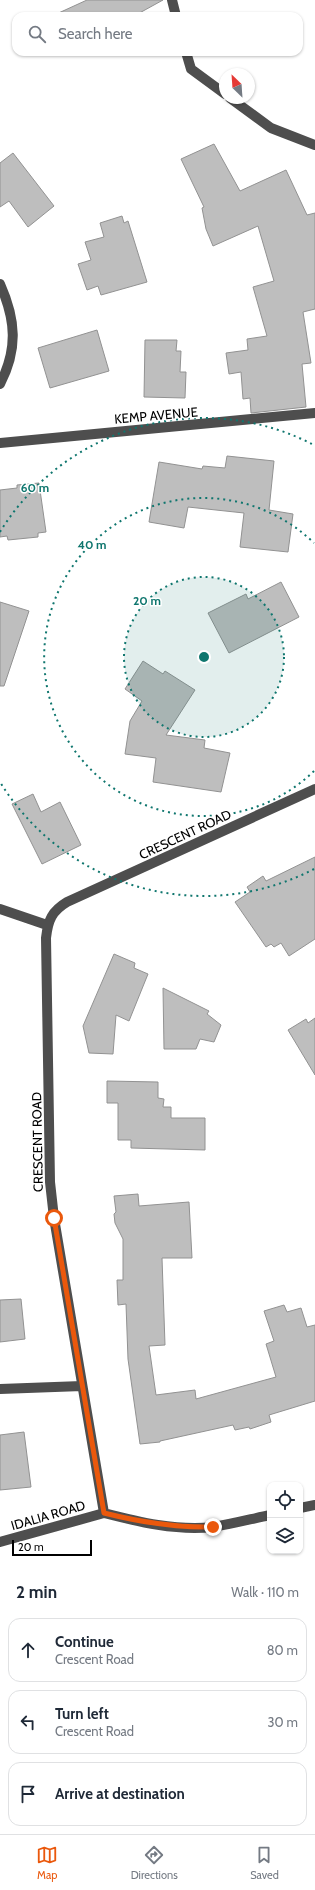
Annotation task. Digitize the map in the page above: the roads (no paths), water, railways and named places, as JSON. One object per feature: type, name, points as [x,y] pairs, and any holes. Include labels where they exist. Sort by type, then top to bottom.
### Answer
[{"type":"street","points":[[172,0],[175,12]]},
{"type":"street","points":[[187,56],[191,69],[219,90]]},
{"type":"street","points":[[238,104],[271,128],[315,144]]},
{"type":"street","points":[[0,284],[7,299],[12,324],[13,347],[9,367],[0,384]]},
{"type":"street","name":"KEMP AVENUE","points":[[0,444],[315,413]]},
{"type":"street","name":"CRESCENT ROAD","points":[[104,1513],[54,1218],[50,1182],[47,925],[57,908],[67,902],[315,789]]},
{"type":"street","points":[[0,909],[47,925]]},
{"type":"street","points":[[0,1389],[82,1386]]},
{"type":"street","points":[[303,1507],[315,1505]]},
{"type":"street","points":[[104,1513],[144,1523],[195,1527],[213,1527],[267,1516]]},
{"type":"street","name":"IDALIA ROAD","points":[[0,1542],[104,1513]]}]
